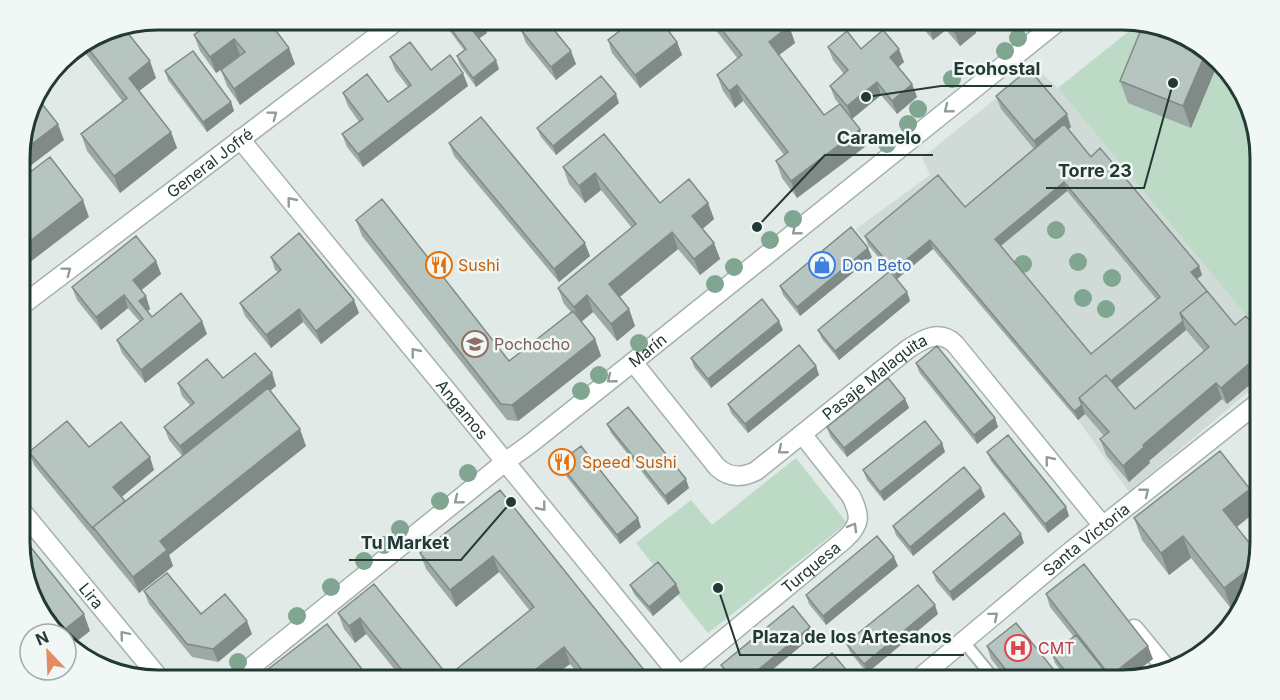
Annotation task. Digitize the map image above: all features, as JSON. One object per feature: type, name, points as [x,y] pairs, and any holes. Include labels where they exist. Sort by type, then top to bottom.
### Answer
[{"type":"street","name":"General Jofré","points":[[30,299],[385,30]]},
{"type":"street","name":"Marín","points":[[246,670],[1048,30]]},
{"type":"street","name":"Angamos","points":[[240,139],[674,670]]},
{"type":"street","name":"Pasaje Malaquita","points":[[633,362],[717,466],[730,476],[742,476],[756,471],[908,349],[934,336],[945,337],[955,344],[1103,526]]},
{"type":"street","name":"Santa Victoria","points":[[929,670],[1075,555],[1103,526],[1250,409]]},
{"type":"street","name":"Turquesa","points":[[690,670],[844,540],[857,525],[856,507],[851,496],[802,435]]},
{"type":"street","name":"Lira","points":[[30,521],[152,670]]},
{"type":"street","points":[[1122,614],[1162,663]]},
{"type":"lane","points":[[964,642],[987,670]]},
{"type":"shaded area","points":[[1035,67],[1058,88],[1250,320],[1250,390],[1129,492],[1078,420],[933,249],[897,279],[856,229],[930,175],[922,158]]},
{"type":"green space","points":[[1130,30],[1147,32],[1179,43],[1200,56],[1224,80],[1240,109],[1249,141],[1250,320],[1058,88]]},
{"type":"green space","points":[[796,458],[847,523],[708,633],[636,543],[691,500],[712,525]]},
{"type":"building","points":[[201,30],[276,30],[289,48],[234,89],[221,70],[245,52],[234,39],[210,57],[194,35]]},
{"type":"building","points":[[452,30],[474,30],[496,60],[473,78],[457,56],[466,49]]},
{"type":"building","points":[[521,30],[554,30],[571,51],[551,67]]},
{"type":"building","points":[[621,30],[668,30],[677,42],[635,75],[608,40]]},
{"type":"building","points":[[722,30],[784,30],[769,42],[824,115],[840,104],[860,129],[791,181],[776,161],[788,152],[737,85],[729,91],[717,75],[742,55]]},
{"type":"building","points":[[883,30],[899,49],[890,57],[912,84],[892,101],[877,82],[847,106],[830,86],[848,70],[828,47],[847,31],[861,49]]},
{"type":"building","points":[[1140,31],[1179,43],[1203,59],[1183,106],[1120,81]]},
{"type":"building","points":[[128,33],[150,61],[129,78],[171,132],[114,176],[81,134],[127,98],[90,50],[101,43]]},
{"type":"building","points":[[410,42],[431,70],[450,55],[463,73],[358,154],[342,134],[363,119],[343,93],[367,74],[388,102],[411,85],[390,57]]},
{"type":"building","points":[[193,51],[231,102],[203,122],[165,71]]},
{"type":"building","points":[[1029,69],[1067,114],[1034,141],[996,96]]},
{"type":"building","points":[[601,76],[616,94],[553,146],[537,128]]},
{"type":"building","points":[[42,104],[58,124],[31,145],[34,125]]},
{"type":"building","points":[[481,117],[585,243],[554,269],[449,143]]},
{"type":"building","points":[[1064,124],[1091,157],[1100,148],[1199,266],[1191,272],[1207,291],[1180,313],[1183,321],[1111,381],[1106,375],[1079,398],[1082,405],[1074,411],[930,240],[894,270],[865,236],[938,175],[965,207]],"holes":[[[1064,182],[1160,297],[1091,354],[995,239]]]},
{"type":"building","points":[[604,134],[660,203],[689,179],[708,203],[692,216],[714,243],[694,259],[672,232],[609,284],[629,309],[611,324],[587,295],[574,307],[558,288],[636,224],[595,173],[579,186],[563,167]]},
{"type":"building","points":[[50,157],[83,200],[30,241],[30,172]]},
{"type":"building","points":[[382,199],[509,361],[573,311],[595,339],[512,405],[501,404],[356,220]]},
{"type":"building","points":[[851,227],[868,248],[797,307],[780,286]]},
{"type":"building","points":[[299,233],[354,300],[316,331],[299,309],[266,335],[240,303],[281,270],[271,257]]},
{"type":"building","points":[[136,236],[156,261],[133,280],[146,296],[139,301],[152,317],[181,293],[202,321],[141,370],[117,340],[143,319],[124,295],[96,317],[72,287]]},
{"type":"building","points":[[890,271],[907,292],[835,351],[818,330]]},
{"type":"building","points":[[1207,291],[1235,325],[1246,316],[1250,321],[1250,363],[1221,388],[1216,383],[1143,445],[1144,447],[1123,466],[1100,439],[1109,432],[1079,398],[1106,375],[1135,409],[1209,347],[1180,313]]},
{"type":"building","points":[[762,299],[779,321],[708,379],[691,358]]},
{"type":"building","points":[[799,345],[816,366],[745,424],[728,404]]},
{"type":"building","points":[[937,346],[995,418],[974,435],[916,363]]},
{"type":"building","points":[[255,353],[272,373],[180,446],[164,427],[194,403],[178,383],[207,359],[223,378]]},
{"type":"building","points":[[888,378],[905,399],[844,448],[827,427]]},
{"type":"building","points":[[268,388],[300,429],[160,541],[167,550],[133,577],[93,527]]},
{"type":"building","points":[[628,407],[686,479],[665,496],[607,424]]},
{"type":"building","points":[[67,421],[89,447],[121,422],[150,457],[113,487],[125,501],[93,527],[94,530],[30,451]]},
{"type":"building","points":[[925,421],[942,443],[880,492],[863,470]]},
{"type":"building","points":[[1008,435],[1066,507],[1045,524],[987,452]]},
{"type":"building","points":[[581,446],[638,518],[617,535],[559,463]]},
{"type":"building","points":[[1220,451],[1250,489],[1223,510],[1250,544],[1247,571],[1224,588],[1183,536],[1161,553],[1134,518]]},
{"type":"building","points":[[964,467],[981,488],[910,547],[893,526]]},
{"type":"building","points":[[500,490],[644,670],[582,670],[564,647],[535,670],[455,670],[534,607],[493,556],[450,590],[420,553]]},
{"type":"building","points":[[1004,513],[1021,534],[950,592],[933,572]]},
{"type":"building","points":[[877,536],[894,557],[823,616],[806,595]]},
{"type":"building","points":[[30,547],[84,614],[74,622],[59,622],[43,599],[32,567]]},
{"type":"building","points":[[658,562],[676,584],[649,607],[630,585]]},
{"type":"building","points":[[1084,564],[1148,646],[1118,670],[1105,670],[1046,594]]},
{"type":"building","points":[[167,573],[201,614],[225,594],[247,621],[213,649],[187,644],[144,591]]},
{"type":"building","points":[[374,584],[443,670],[402,670],[360,618],[349,626],[338,613]]},
{"type":"building","points":[[918,585],[935,605],[864,664],[846,643]]},
{"type":"building","points":[[793,606],[810,627],[758,670],[725,670],[721,665]]},
{"type":"building","points":[[1016,623],[1054,670],[1006,670],[987,646]]},
{"type":"building","points":[[327,624],[363,670],[267,670]]},
{"type":"building","points":[[1076,635],[1104,670],[1064,670],[1052,654]]},
{"type":"building","points":[[832,653],[847,670],[811,670]]},
{"type":"place","name":"Torre 23","points":[[1173,83]]},
{"type":"place","name":"Ecohostal","points":[[866,97]]},
{"type":"place","name":"Caramelo","points":[[757,227]]},
{"type":"place","name":"Sushi","points":[[439,265]]},
{"type":"place","name":"Don Beto","points":[[822,265]]},
{"type":"place","name":"Pochocho","points":[[475,344]]},
{"type":"place","name":"Speed Sushi","points":[[562,462]]},
{"type":"place","name":"Tu Market","points":[[511,502]]},
{"type":"place","name":"Plaza de los Artesanos","points":[[718,588]]},
{"type":"place","name":"CMT","points":[[1018,648]]}]
